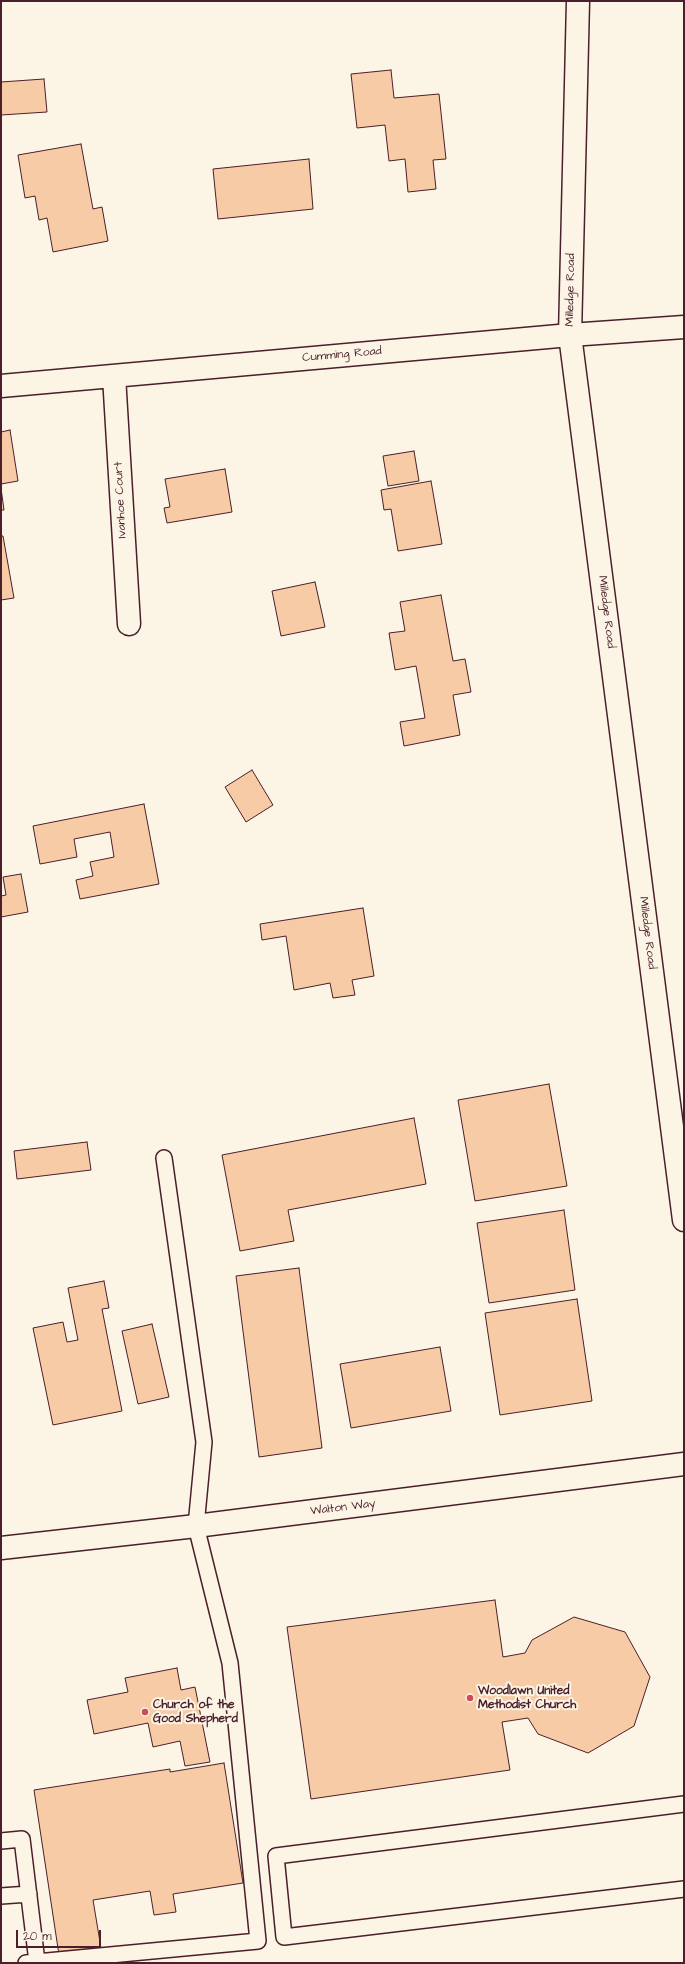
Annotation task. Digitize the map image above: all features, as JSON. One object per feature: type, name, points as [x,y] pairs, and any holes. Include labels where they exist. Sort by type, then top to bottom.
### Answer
[{"type":"street","name":"Milledge Road","points":[[578,1],[570,335],[682,1194],[684,1220]]},
{"type":"street","name":"Cumming Road","points":[[1,386],[570,335],[684,327]]},
{"type":"street","name":"Ivanhoe Court","points":[[114,376],[128,624]]},
{"type":"street","name":"Walton Way","points":[[1,1548],[196,1526],[684,1464]]},
{"type":"lane","points":[[164,1158],[204,1442],[196,1526],[230,1662],[258,1941]]},
{"type":"lane","points":[[284,1937],[276,1856],[684,1804]]},
{"type":"lane","points":[[1,1841],[22,1839],[29,1894],[31,1962],[258,1941],[684,1889]]},
{"type":"lane","points":[[1,1896],[29,1894]]},
{"type":"building","points":[[391,70],[394,98],[439,94],[446,159],[433,160],[436,189],[408,192],[405,159],[389,161],[385,125],[357,128],[351,74]]},
{"type":"building","points":[[44,79],[47,112],[1,115],[1,82]]},
{"type":"building","points":[[81,144],[93,209],[102,207],[108,241],[53,252],[47,218],[39,220],[35,196],[25,198],[18,155]]},
{"type":"building","points":[[309,159],[313,209],[218,219],[213,169]]},
{"type":"building","points":[[10,430],[18,481],[1,484],[1,432]]},
{"type":"building","points":[[414,451],[419,481],[388,486],[383,456]]},
{"type":"building","points":[[225,469],[232,512],[167,523],[164,508],[170,507],[165,479]]},
{"type":"building","points":[[431,481],[442,544],[398,551],[391,509],[384,510],[381,490]]},
{"type":"building","points":[[1,488],[4,510],[1,510]]},
{"type":"building","points":[[1,536],[3,536],[14,598],[1,600]]},
{"type":"building","points":[[315,582],[325,627],[281,636],[272,591]]},
{"type":"building","points":[[441,595],[453,661],[465,659],[471,692],[453,695],[460,735],[404,746],[400,722],[425,718],[416,666],[395,670],[389,633],[405,631],[400,602]]},
{"type":"building","points":[[252,770],[273,805],[246,822],[225,787]]},
{"type":"building","points":[[144,804],[159,884],[80,899],[76,880],[93,876],[90,862],[114,857],[110,832],[74,839],[77,857],[40,864],[33,826]]},
{"type":"building","points":[[21,874],[28,912],[1,917],[1,896],[6,895],[3,877]]},
{"type":"building","points":[[363,908],[374,976],[352,980],[355,995],[333,998],[330,983],[294,990],[286,936],[262,940],[260,924]]},
{"type":"building","points":[[549,1084],[567,1186],[475,1201],[458,1100]]},
{"type":"building","points":[[414,1118],[426,1184],[288,1210],[294,1241],[240,1251],[222,1155]]},
{"type":"building","points":[[87,1142],[91,1170],[17,1179],[14,1151]]},
{"type":"building","points":[[564,1210],[575,1290],[489,1303],[477,1223]]},
{"type":"building","points":[[299,1268],[322,1448],[259,1457],[236,1276]]},
{"type":"building","points":[[104,1281],[109,1308],[102,1309],[122,1411],[53,1425],[33,1328],[63,1322],[67,1342],[78,1340],[68,1288]]},
{"type":"building","points":[[577,1299],[592,1401],[500,1415],[485,1313]]},
{"type":"building","points":[[152,1324],[169,1397],[138,1404],[122,1331]]},
{"type":"building","points":[[440,1347],[451,1411],[351,1428],[340,1364]]},
{"type":"building","name":"Woodlawn United Methodist Church","points":[[495,1600],[503,1657],[525,1653],[532,1640],[574,1617],[625,1632],[650,1677],[634,1726],[588,1753],[538,1734],[528,1718],[502,1722],[510,1770],[311,1799],[287,1627]]},
{"type":"building","name":"Church of the Good Shepherd","points":[[177,1668],[181,1690],[195,1687],[210,1762],[185,1766],[180,1741],[153,1747],[148,1723],[94,1734],[87,1700],[128,1692],[125,1678]]},
{"type":"building","points":[[224,1763],[243,1883],[173,1894],[176,1912],[154,1915],[150,1891],[93,1900],[101,1948],[59,1955],[34,1790],[170,1769],[170,1772]]},
{"type":"place","name":"Woodlawn United Methodist Church","points":[[470,1698]]},
{"type":"place","name":"Church of the Good Shepherd","points":[[145,1712]]}]
